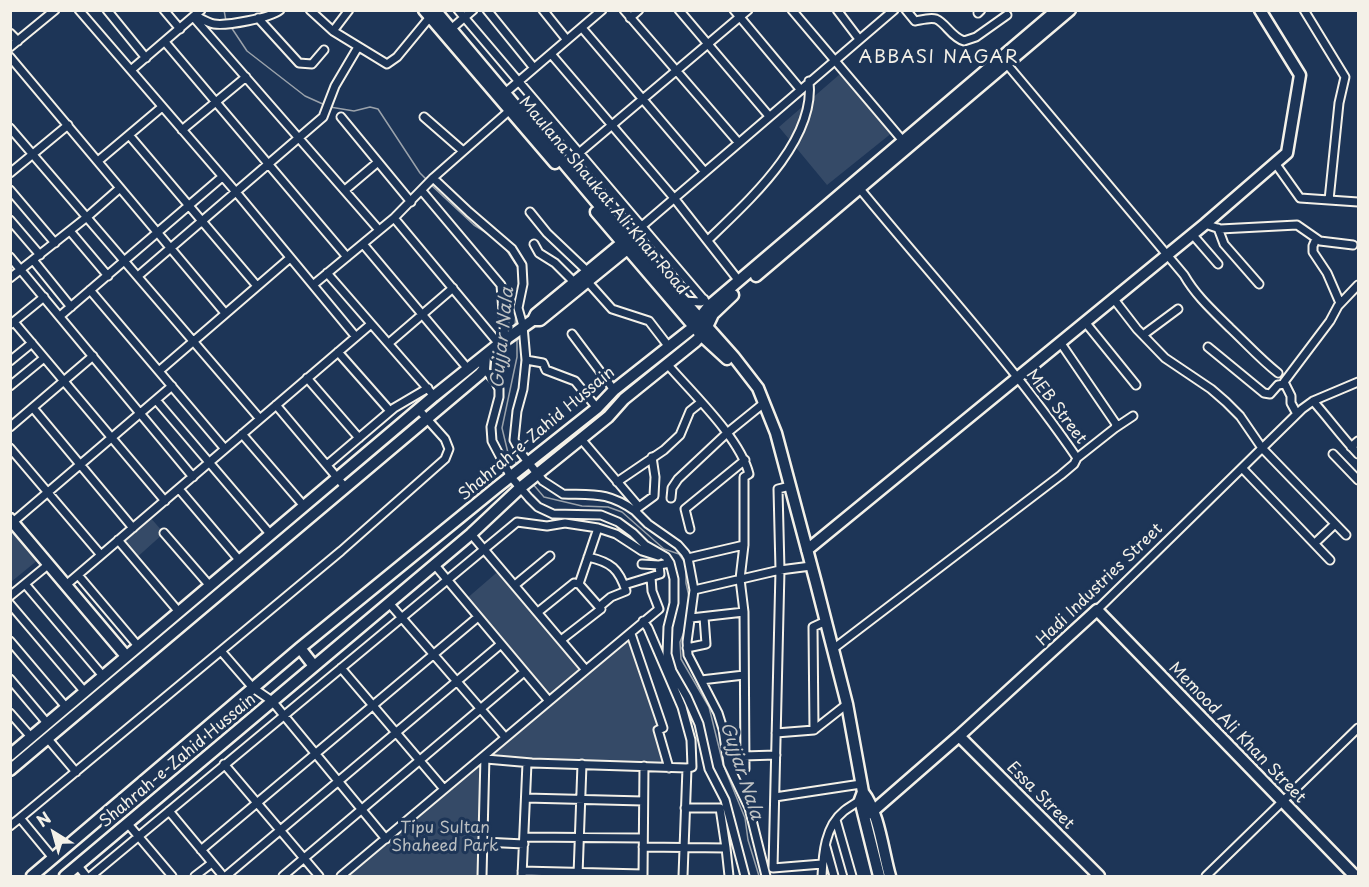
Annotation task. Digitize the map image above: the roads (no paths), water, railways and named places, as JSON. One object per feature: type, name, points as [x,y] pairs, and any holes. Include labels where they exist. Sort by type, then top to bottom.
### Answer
[{"type":"main road","name":"Shahrah-e-Zahid Hussain","points":[[709,306],[860,189],[1004,61],[1057,10]]},
{"type":"main road","name":"Shahrah-e-Zahid Hussain","points":[[65,876],[471,534],[522,487],[608,417],[624,399],[668,365],[700,327],[709,306],[903,141],[1070,10]]},
{"type":"main road","points":[[807,550],[1205,224],[1287,153],[1300,75],[1260,10]]},
{"type":"main road","name":"Maulana Shaukat Ali Khan Road","points":[[430,13],[451,29],[628,243],[682,301],[700,327]]},
{"type":"main road","name":"Maulana Shaukat Ali Khan Road","points":[[430,13],[510,110],[700,327],[734,357],[758,388],[776,433],[826,621],[847,704],[861,792],[890,876]]},
{"type":"main road","points":[[515,332],[540,320],[587,276],[628,243]]},
{"type":"main road","points":[[10,770],[345,487],[423,414],[431,392],[468,369],[574,282],[587,276]]},
{"type":"main road","name":"Shahrah-e-Zahid Hussain","points":[[32,876],[300,648],[597,408],[614,390],[669,347],[700,327]]},
{"type":"main road","points":[[12,751],[271,535],[337,477],[484,369],[485,356]]},
{"type":"main road","points":[[12,520],[126,656]]},
{"type":"main road","name":"Hadi Industries Street","points":[[869,813],[959,736],[1097,610]]},
{"type":"main road","name":"Memood Ali Khan Street","points":[[1097,610],[1355,876]]},
{"type":"main road","points":[[300,648],[315,666]]},
{"type":"main road","name":"Essa Street","points":[[959,736],[1099,876]]},
{"type":"main road","name":"Maulana Shaukat Ali Khan Road","points":[[869,813],[879,876]]},
{"type":"street","points":[[79,10],[236,192],[356,337]]},
{"type":"street","points":[[107,10],[146,58]]},
{"type":"street","points":[[164,10],[180,29]]},
{"type":"street","points":[[310,10],[333,31],[387,64],[390,64],[430,13]]},
{"type":"street","points":[[333,31],[349,10]]},
{"type":"street","points":[[458,10],[709,306]]},
{"type":"street","points":[[451,29],[473,10]]},
{"type":"street","points":[[487,10],[534,68]]},
{"type":"street","points":[[543,10],[567,40]]},
{"type":"street","points":[[624,10],[738,142]]},
{"type":"street","points":[[630,18],[639,10]]},
{"type":"street","points":[[679,10],[769,116]]},
{"type":"street","points":[[734,10],[800,89]]},
{"type":"street","points":[[579,153],[748,10]]},
{"type":"street","points":[[792,10],[903,141]]},
{"type":"street","points":[[837,10],[860,39]]},
{"type":"street","points":[[906,10],[915,21],[937,19],[954,37],[964,41],[976,38],[1007,15]]},
{"type":"street","points":[[1304,10],[1345,77],[1339,103],[1329,200]]},
{"type":"street","points":[[505,93],[600,11]]},
{"type":"street","points":[[628,243],[642,226],[704,171],[893,11]]},
{"type":"street","points":[[10,47],[50,12]]},
{"type":"street","points":[[197,15],[212,23],[220,24],[258,18],[277,12]]},
{"type":"street","points":[[131,70],[197,15]]},
{"type":"street","points":[[197,15],[246,76],[379,230]]},
{"type":"street","points":[[258,18],[298,63],[312,63],[324,50]]},
{"type":"street","points":[[582,28],[704,171]]},
{"type":"street","points":[[10,33],[18,41]]},
{"type":"street","points":[[165,42],[347,257]]},
{"type":"street","points":[[138,276],[323,117],[335,86],[358,47]]},
{"type":"street","points":[[551,54],[674,198],[739,281]]},
{"type":"street","points":[[10,57],[225,313]]},
{"type":"street","points":[[1004,61],[1202,300],[1256,355],[1278,373]]},
{"type":"street","points":[[182,130],[246,76]]},
{"type":"street","points":[[708,240],[744,205],[782,162],[805,117],[811,96],[809,81]]},
{"type":"street","points":[[98,161],[162,107]]},
{"type":"street","points":[[313,285],[394,218],[463,151],[510,110]]},
{"type":"street","points":[[341,117],[411,202]]},
{"type":"street","points":[[424,117],[463,151]]},
{"type":"street","points":[[10,173],[68,125]]},
{"type":"street","points":[[10,128],[260,419]]},
{"type":"street","points":[[129,135],[257,286]]},
{"type":"street","points":[[345,190],[378,162]]},
{"type":"street","points":[[1275,163],[1300,198],[1359,201]]},
{"type":"street","points":[[60,316],[222,177]]},
{"type":"street","points":[[428,184],[501,285],[526,360],[514,433],[517,447],[526,464],[536,477],[563,494],[608,496],[637,509]]},
{"type":"street","points":[[428,184],[469,212],[503,240],[517,255],[523,274],[515,332]]},
{"type":"street","points":[[10,278],[120,188]]},
{"type":"street","name":"MEB Street","points":[[833,649],[1061,475],[1077,458],[1055,426],[977,327],[860,189]]},
{"type":"street","points":[[10,190],[55,243]]},
{"type":"street","points":[[530,212],[587,276],[612,309],[649,321],[669,347]]},
{"type":"street","points":[[394,218],[453,288],[515,332]]},
{"type":"street","points":[[10,220],[40,255]]},
{"type":"street","points":[[1205,224],[1218,228],[1297,225],[1316,239],[1353,245]]},
{"type":"street","points":[[1218,228],[1224,244],[1259,284]]},
{"type":"street","points":[[70,231],[108,276]]},
{"type":"street","points":[[1192,234],[1218,264]]},
{"type":"street","points":[[1316,239],[1313,252],[1327,273],[1340,303]]},
{"type":"street","points":[[363,244],[468,369]]},
{"type":"street","points":[[534,244],[539,253],[555,262],[574,282]]},
{"type":"street","points":[[10,257],[193,477]]},
{"type":"street","points":[[159,370],[290,258]]},
{"type":"street","points":[[33,260],[71,307]]},
{"type":"street","points":[[327,273],[431,392],[401,403],[327,465]]},
{"type":"street","points":[[1208,347],[1267,395],[1270,394],[1278,385],[1284,384],[1330,321],[1340,303],[1359,285]]},
{"type":"street","points":[[388,343],[453,288]]},
{"type":"street","points":[[90,290],[225,449]]},
{"type":"street","points":[[44,297],[12,323],[32,343],[165,501]]},
{"type":"street","points":[[1113,298],[1165,358],[1226,402],[1245,422],[1262,448],[1346,535]]},
{"type":"street","points":[[682,301],[701,302],[709,306]]},
{"type":"street","points":[[1143,335],[1178,309]]},
{"type":"street","points":[[1086,322],[1136,385]]},
{"type":"street","points":[[66,585],[371,324]]},
{"type":"street","points":[[572,334],[614,390]]},
{"type":"street","points":[[1060,342],[1113,418],[1115,428]]},
{"type":"street","points":[[10,361],[32,343]]},
{"type":"street","points":[[338,352],[390,411]]},
{"type":"street","points":[[10,427],[93,356]]},
{"type":"street","points":[[10,386],[44,358]]},
{"type":"street","points":[[526,360],[543,363],[546,370],[575,381],[597,408]]},
{"type":"street","points":[[668,365],[727,433],[745,459],[749,474],[744,477],[744,545],[740,579],[744,612],[743,756],[745,769]]},
{"type":"street","points":[[484,369],[499,389],[491,427],[492,441],[512,476],[544,511],[553,514],[601,515],[618,522],[645,545],[666,557],[670,563],[674,579],[674,603],[668,627],[667,654],[672,671],[699,724],[709,769],[725,800],[745,876]]},
{"type":"street","points":[[307,378],[359,438]]},
{"type":"street","name":"Hadi Industries Street","points":[[1097,610],[1297,414],[1313,401],[1359,382]]},
{"type":"street","points":[[1284,384],[1297,414]]},
{"type":"street","points":[[12,520],[172,386]]},
{"type":"street","points":[[156,399],[271,535]]},
{"type":"street","points":[[671,498],[672,488],[678,479],[763,400]]},
{"type":"street","points":[[1313,401],[1331,421],[1339,435],[1359,454]]},
{"type":"street","points":[[617,482],[664,450],[680,435],[690,411],[700,402]]},
{"type":"street","points":[[276,405],[345,487]]},
{"type":"street","points":[[33,408],[133,528]]},
{"type":"street","points":[[10,826],[340,551],[445,459],[449,449],[448,444],[423,414]]},
{"type":"street","points":[[1077,458],[1133,416]]},
{"type":"street","points":[[242,434],[304,507]]},
{"type":"street","points":[[581,439],[648,524],[678,544],[688,558],[694,590],[687,648],[692,665],[702,680],[723,729],[728,764],[749,808],[766,876]]},
{"type":"street","points":[[1351,447],[1359,441]]},
{"type":"street","points":[[10,448],[101,555]]},
{"type":"street","points":[[1333,454],[1359,480]]},
{"type":"street","points":[[637,509],[654,496],[655,477],[652,457]]},
{"type":"street","points":[[690,529],[685,508],[745,459]]},
{"type":"street","points":[[1242,468],[1330,560]]},
{"type":"street","points":[[790,486],[778,489],[780,570],[773,868],[822,864]]},
{"type":"street","points":[[179,489],[240,561]]},
{"type":"street","points":[[91,876],[517,522],[547,526],[565,523],[598,528],[616,534],[642,551],[658,556]]},
{"type":"street","points":[[1315,543],[1335,524]]},
{"type":"street","points":[[579,584],[598,528]]},
{"type":"street","points":[[164,533],[210,586]]},
{"type":"street","points":[[471,534],[586,670]]},
{"type":"street","points":[[118,540],[179,612]]},
{"type":"street","points":[[688,558],[744,545]]},
{"type":"street","points":[[515,585],[550,556]]},
{"type":"street","points":[[561,640],[601,609],[599,607],[610,597],[626,591],[616,569],[604,560],[588,557]]},
{"type":"street","points":[[642,564],[670,563]]},
{"type":"street","points":[[10,596],[49,564]]},
{"type":"street","points":[[434,564],[549,701]]},
{"type":"street","points":[[624,585],[660,574],[659,565]]},
{"type":"street","points":[[694,590],[780,570],[811,566]]},
{"type":"street","points":[[78,575],[138,646]]},
{"type":"street","points":[[342,876],[659,609],[652,591],[651,577]]},
{"type":"street","points":[[25,584],[103,676]]},
{"type":"street","points":[[537,612],[574,584],[579,584]]},
{"type":"street","points":[[579,584],[599,607]]},
{"type":"street","points":[[389,603],[505,737]]},
{"type":"street","points":[[10,604],[84,691]]},
{"type":"street","points":[[692,618],[744,612]]},
{"type":"street","points":[[201,850],[478,617]]},
{"type":"street","points":[[687,648],[706,644],[704,617]]},
{"type":"street","points":[[485,757],[527,763],[692,767],[691,740],[682,707],[643,621]]},
{"type":"street","points":[[814,730],[813,627],[826,621]]},
{"type":"street","points":[[630,634],[663,728],[658,730],[669,768]]},
{"type":"street","points":[[10,641],[66,707]]},
{"type":"street","points":[[169,811],[225,876],[501,644]]},
{"type":"street","points":[[221,651],[253,688],[272,701],[386,839]]},
{"type":"street","points":[[341,668],[444,789]]},
{"type":"street","points":[[283,876],[524,672]]},
{"type":"street","points":[[702,680],[744,675]]},
{"type":"street","points":[[10,679],[47,723]]},
{"type":"street","points":[[776,733],[814,730],[847,704]]},
{"type":"street","points":[[10,713],[31,737]]},
{"type":"street","points":[[1206,876],[1359,729]]},
{"type":"street","points":[[48,739],[76,772]]},
{"type":"street","points":[[743,756],[776,755]]},
{"type":"street","points":[[483,876],[485,757]]},
{"type":"street","points":[[527,763],[522,874],[643,875],[644,766]]},
{"type":"street","points":[[225,764],[319,876]]},
{"type":"street","points":[[578,874],[582,764]]},
{"type":"street","points":[[683,876],[687,768]]},
{"type":"street","points":[[775,797],[861,792]]},
{"type":"street","points":[[822,876],[825,845],[836,820],[861,792]]},
{"type":"street","points":[[526,798],[643,801]]},
{"type":"street","points":[[686,808],[720,808],[729,876]]},
{"type":"street","points":[[20,818],[53,858]]},
{"type":"street","points":[[836,820],[852,876]]},
{"type":"street","points":[[128,824],[170,876]]},
{"type":"street","points":[[483,842],[580,837],[643,837]]},
{"type":"street","points":[[825,845],[834,876]]},
{"type":"street","points":[[643,847],[726,848]]},
{"type":"street","points":[[195,876],[212,863]]},
{"type":"street","points":[[78,866],[86,876]]},
{"type":"waterway","name":"Gujjar Nala","points":[[224,10],[226,21]]},
{"type":"waterway","name":"Gujjar Nala","points":[[231,27],[247,51],[305,96],[325,105]]},
{"type":"waterway","name":"Gujjar Nala","points":[[330,107],[354,111],[370,107],[378,109],[427,180]]},
{"type":"waterway","name":"Gujjar Nala","points":[[430,184],[474,225],[493,237]]},
{"type":"waterway","name":"Gujjar Nala","points":[[503,245],[519,269]]},
{"type":"waterway","name":"Gujjar Nala","points":[[515,327],[516,311]]},
{"type":"waterway","name":"Gujjar Nala","points":[[517,337],[517,357],[502,428],[508,453],[518,465]]},
{"type":"waterway","name":"Gujjar Nala","points":[[532,483],[544,497],[582,506],[608,507],[622,512],[664,549],[679,554],[686,564],[686,583],[690,601]]},
{"type":"waterway","name":"Gujjar Nala","points":[[686,627],[680,642],[681,659],[709,707],[723,764],[745,818],[748,840],[759,876]]},
{"type":"district","name":"ABBASI NAGAR","points":[[939,58]]},
{"type":"park label","name":"Tipu Sultan Shaheed Park","points":[[445,838]]}]
